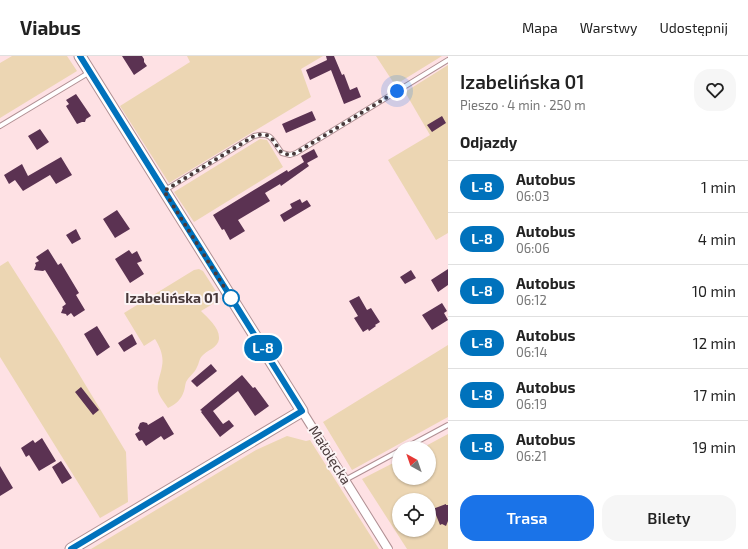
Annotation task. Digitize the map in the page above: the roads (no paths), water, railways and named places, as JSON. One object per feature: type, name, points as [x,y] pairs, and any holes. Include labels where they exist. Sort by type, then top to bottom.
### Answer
[{"type":"street","name":"Małołęcka","points":[[81,56],[388,549]]},
{"type":"street","points":[[71,549],[302,411]]},
{"type":"lane","points":[[164,191],[254,136],[266,134],[271,137],[282,153],[290,155],[296,153],[448,60]]},
{"type":"lane","points":[[0,126],[90,72]]},
{"type":"lane","points":[[418,441],[448,425]]},
{"type":"lane","points":[[345,480],[392,455]]},
{"type":"place","name":"Izabelińska 01","points":[[231,298]]}]
